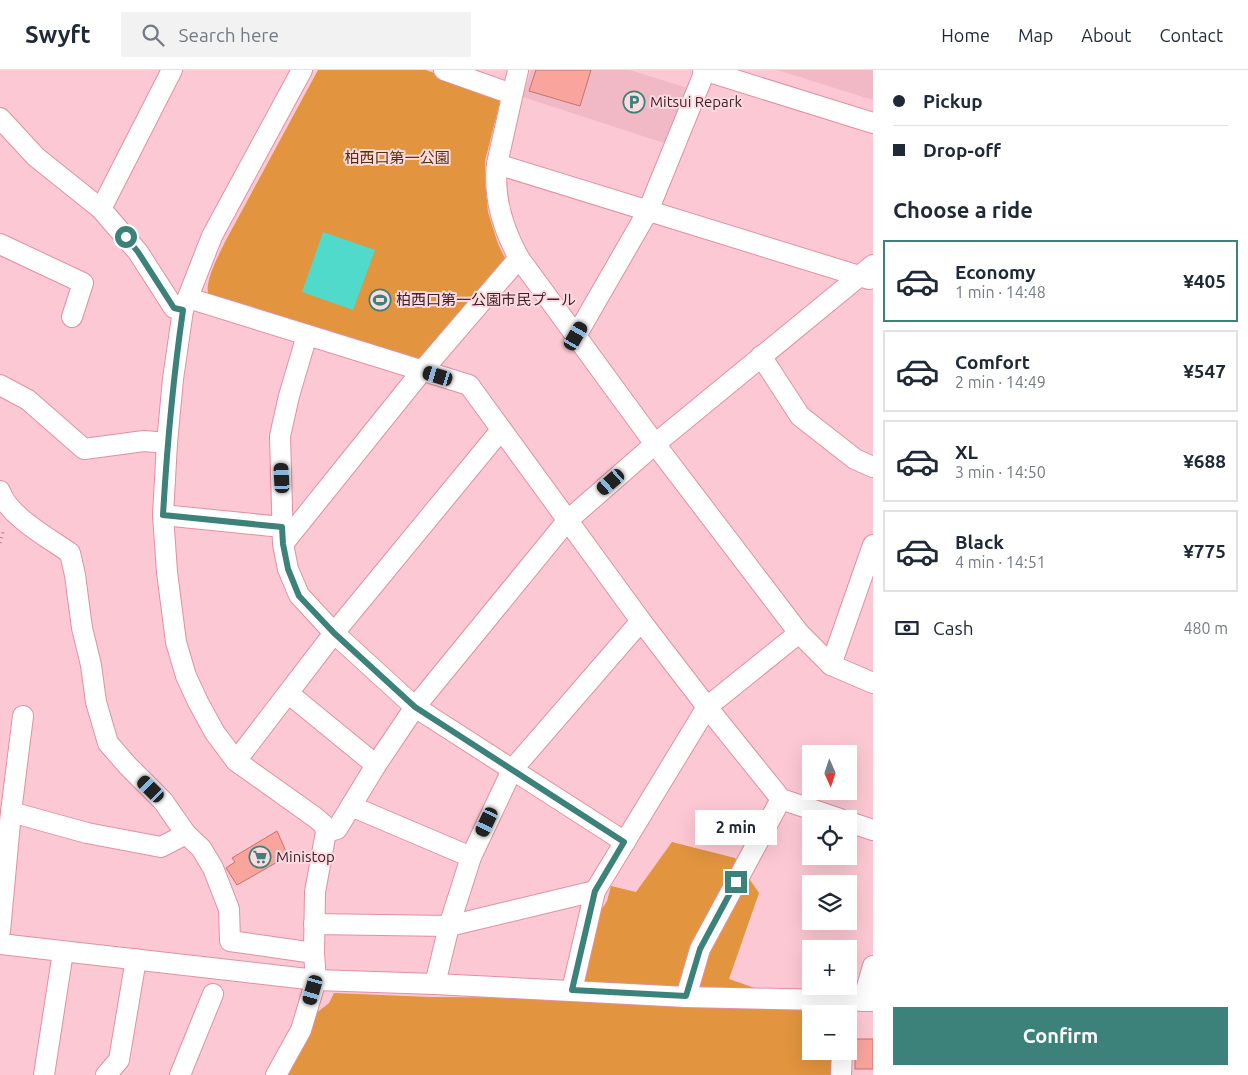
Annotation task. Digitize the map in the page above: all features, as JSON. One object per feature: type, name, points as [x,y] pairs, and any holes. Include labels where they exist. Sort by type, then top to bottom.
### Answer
[{"type":"street","points":[[102,209],[172,70]]},
{"type":"street","points":[[276,1075],[301,1030],[316,980],[314,953],[315,892],[326,832],[324,825],[316,818],[236,761],[215,733],[198,702],[186,676],[175,633],[167,572],[163,515],[173,379],[185,304],[212,236],[302,70]]},
{"type":"street","points":[[444,70],[512,94]]},
{"type":"street","points":[[518,70],[495,179],[497,200],[508,237],[519,258],[655,444],[798,633],[831,665],[873,683]]},
{"type":"street","points":[[576,336],[648,212],[704,70],[873,122]]},
{"type":"street","points":[[1,124],[36,157],[102,209],[138,252],[174,308],[185,304],[307,335],[469,386],[641,621],[781,799],[813,810]]},
{"type":"street","points":[[497,164],[648,212],[868,274]]},
{"type":"street","points":[[0,244],[83,283],[72,317]]},
{"type":"street","points":[[282,536],[519,258]]},
{"type":"street","points":[[326,832],[337,829],[415,707],[567,521],[655,444],[761,356],[868,274]]},
{"type":"street","points":[[307,335],[289,396],[280,436],[282,536],[288,569],[299,596],[334,633],[415,707],[624,842]]},
{"type":"street","points":[[761,356],[800,416],[855,459],[873,467]]},
{"type":"street","points":[[0,385],[28,400],[84,449],[144,441],[167,443]]},
{"type":"street","points":[[236,761],[334,633],[501,430]]},
{"type":"street","points":[[0,491],[2,499],[17,515],[70,553],[96,702],[108,743],[163,801],[186,834],[201,848],[213,868],[229,909],[230,941],[314,953]]},
{"type":"street","points":[[163,515],[282,536]]},
{"type":"street","points":[[831,665],[873,545]]},
{"type":"street","points":[[435,984],[449,926],[471,857],[512,770],[641,621]]},
{"type":"street","points":[[572,990],[595,891],[707,707],[798,633]]},
{"type":"street","points":[[288,692],[376,766]]},
{"type":"street","points":[[0,930],[11,812],[23,716]]},
{"type":"street","points":[[686,996],[700,949],[781,799]]},
{"type":"street","points":[[351,806],[471,857]]},
{"type":"street","points":[[11,812],[87,833],[161,847],[186,834]]},
{"type":"street","points":[[857,825],[873,830]]},
{"type":"street","points":[[314,924],[449,926],[595,891]]},
{"type":"street","points":[[0,944],[316,980],[572,990],[814,1005]]},
{"type":"street","points":[[44,1075],[63,952]]},
{"type":"street","points":[[106,1075],[119,1060],[136,959]]},
{"type":"street","points":[[851,1005],[868,1001],[873,966]]},
{"type":"street","points":[[180,1075],[214,994]]},
{"type":"street","points":[[841,1075],[842,1060]]},
{"type":"path","points":[[0,542],[4,528]]},
{"type":"shaded area","name":"Mitsui Repark","points":[[531,70],[630,70],[694,90],[670,145],[523,97]]},
{"type":"shaded area","points":[[777,70],[873,70],[873,100]]},
{"type":"shaded area","points":[[323,232],[375,250],[353,310],[302,292]]},
{"type":"green space","name":"柏西口第一公園","points":[[318,70],[426,70],[496,96],[500,102],[485,161],[485,179],[488,212],[498,244],[505,258],[504,266],[424,361],[209,296],[208,284],[219,254]]},
{"type":"green space","points":[[672,842],[735,858],[759,893],[729,979],[803,1005],[802,1060],[834,1060],[834,1075],[283,1075],[315,1014],[329,1003],[334,993],[429,997],[583,998],[588,982],[581,981],[596,918],[607,901],[611,886],[636,892]]},
{"type":"building","points":[[536,70],[591,70],[580,106],[529,91]]},
{"type":"building","name":"Ministop","points":[[277,831],[288,856],[237,885],[226,868],[235,862],[232,858]]},
{"type":"building","points":[[857,1039],[873,1039],[873,1069],[855,1069]]},
{"type":"place","name":"Mitsui Repark","points":[[634,102]]},
{"type":"place","name":"柏西口第一公園市民プール","points":[[380,300]]},
{"type":"place","name":"Ministop","points":[[260,857]]},
{"type":"route","points":[[126,237],[138,252],[174,308],[183,310],[173,379],[163,515],[282,527],[288,569],[299,596],[334,633],[415,707],[624,842],[595,891],[572,990],[686,996],[700,949],[736,882]]}]
